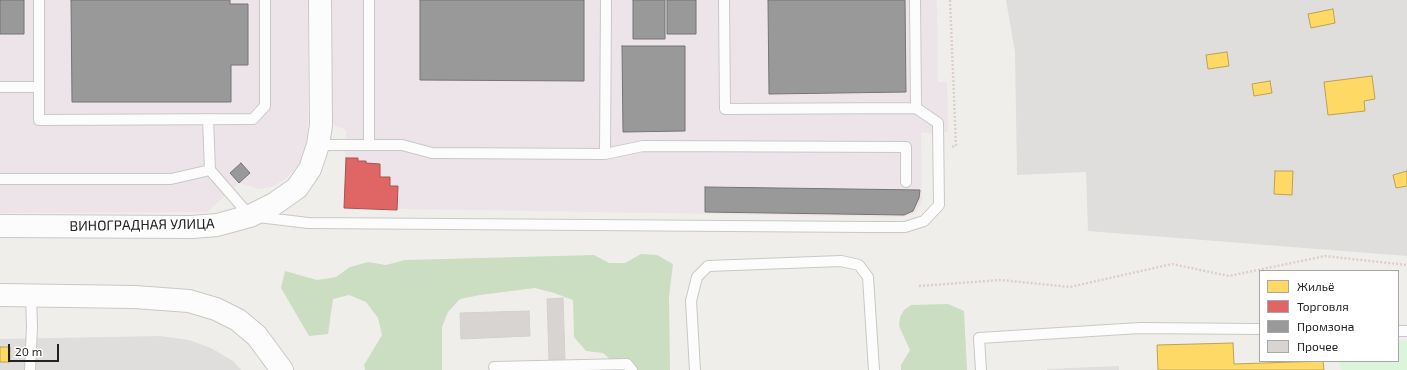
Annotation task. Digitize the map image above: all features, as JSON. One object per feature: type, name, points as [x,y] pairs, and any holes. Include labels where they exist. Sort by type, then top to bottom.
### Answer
[{"type":"street","name":"ВИНОГРАДНАЯ УЛИЦА","points":[[0,226],[192,227],[217,225],[250,216],[274,204],[297,188],[310,169],[318,145],[321,125],[320,0]]},
{"type":"street","points":[[0,295],[142,297],[189,301],[216,309],[238,320],[258,336],[282,370]]},
{"type":"lane","points":[[39,0],[39,120],[253,119],[265,106],[265,0]]},
{"type":"lane","points":[[369,0],[369,145]]},
{"type":"lane","points":[[606,0],[606,154]]},
{"type":"lane","points":[[208,119],[210,170],[250,216],[308,224],[905,227],[924,221],[939,205],[938,123],[916,108],[725,110],[724,0]]},
{"type":"lane","points":[[915,0],[916,108]]},
{"type":"lane","points":[[0,88],[39,87]]},
{"type":"lane","points":[[318,145],[402,145],[432,153],[606,154],[643,146],[906,147],[906,182]]},
{"type":"lane","points":[[0,179],[171,179],[210,170]]},
{"type":"lane","points":[[695,370],[691,301],[697,277],[708,266],[841,261],[859,265],[868,277],[874,370]]},
{"type":"lane","points":[[30,370],[32,327],[31,295]]},
{"type":"lane","points":[[981,370],[979,338],[1140,328],[1259,330]]},
{"type":"lane","points":[[494,367],[627,364],[632,370]]},
{"type":"path","points":[[938,151],[956,146],[950,0]]},
{"type":"path","points":[[919,286],[1001,280],[1070,287],[1172,264],[1229,276],[1326,256],[1407,265]]},
{"type":"shaded area","points":[[0,0],[308,0],[307,138],[299,165],[285,179],[274,186],[260,189],[239,183],[207,212],[0,213]]},
{"type":"shaded area","points":[[329,0],[937,0],[938,82],[947,82],[948,132],[921,133],[922,201],[915,213],[903,217],[344,208],[346,130],[329,123]]},
{"type":"shaded area","points":[[1006,0],[1407,0],[1407,256],[1088,231],[1086,172],[1017,175],[1015,52]]},
{"type":"shaded area","points":[[160,336],[189,340],[211,348],[233,361],[241,370],[0,370],[0,339]]},
{"type":"shaded area","points":[[1119,366],[1119,370],[1047,370],[1047,369]]},
{"type":"green space","points":[[641,254],[657,255],[673,264],[669,297],[670,370],[622,370],[603,353],[586,351],[574,337],[573,300],[535,288],[460,299],[448,312],[442,327],[442,370],[365,370],[364,365],[382,335],[378,318],[366,302],[349,295],[333,299],[328,334],[309,336],[281,288],[285,271],[317,280],[336,277],[350,267],[368,262],[386,265],[405,260],[594,255],[609,263],[625,263]]},
{"type":"green space","points":[[948,304],[964,311],[967,370],[901,370],[901,365],[910,350],[899,326],[900,317],[904,310],[911,305]]},
{"type":"green space","points":[[1399,341],[1407,341],[1407,370],[1342,370],[1339,362],[1399,362]]},
{"type":"building: Жильё","points":[[1333,9],[1335,23],[1311,28],[1308,14]]},
{"type":"building: Жильё","points":[[1227,52],[1229,66],[1208,69],[1206,55]]},
{"type":"building: Жильё","points":[[1372,76],[1375,99],[1364,101],[1365,111],[1328,115],[1324,82]]},
{"type":"building: Жильё","points":[[1270,81],[1272,93],[1254,96],[1252,84]]},
{"type":"building: Жильё","points":[[1275,171],[1293,171],[1292,195],[1274,194]]},
{"type":"building: Жильё","points":[[1407,171],[1407,186],[1396,188],[1393,175]]},
{"type":"building: Жильё","points":[[1233,343],[1234,364],[1323,362],[1324,370],[1158,370],[1157,345]]},
{"type":"building: Жильё","points":[[0,347],[10,347],[10,362],[0,362]]},
{"type":"building: Торговля","points":[[346,158],[358,158],[358,161],[380,164],[380,177],[390,177],[390,186],[398,186],[397,210],[344,208]]},
{"type":"building: Промзона","points":[[0,0],[24,0],[24,34],[0,34]]},
{"type":"building: Промзона","points":[[71,0],[230,0],[230,4],[248,4],[248,65],[231,65],[231,102],[72,102]]},
{"type":"building: Промзона","points":[[420,0],[584,0],[584,81],[420,80]]},
{"type":"building: Промзона","points":[[633,0],[665,0],[665,39],[633,39]]},
{"type":"building: Промзона","points":[[667,0],[696,0],[696,34],[667,34]]},
{"type":"building: Промзона","points":[[768,0],[905,0],[906,92],[769,94]]},
{"type":"building: Промзона","points":[[622,46],[685,46],[685,131],[623,132]]},
{"type":"building: Промзона","points":[[241,163],[250,173],[239,183],[230,173]]},
{"type":"building: Промзона","points":[[705,187],[920,190],[919,198],[913,211],[904,215],[705,212]]},
{"type":"building: Прочее","points":[[563,298],[565,359],[549,360],[547,299]]},
{"type":"building: Прочее","points":[[529,311],[530,336],[461,339],[460,313]]}]
